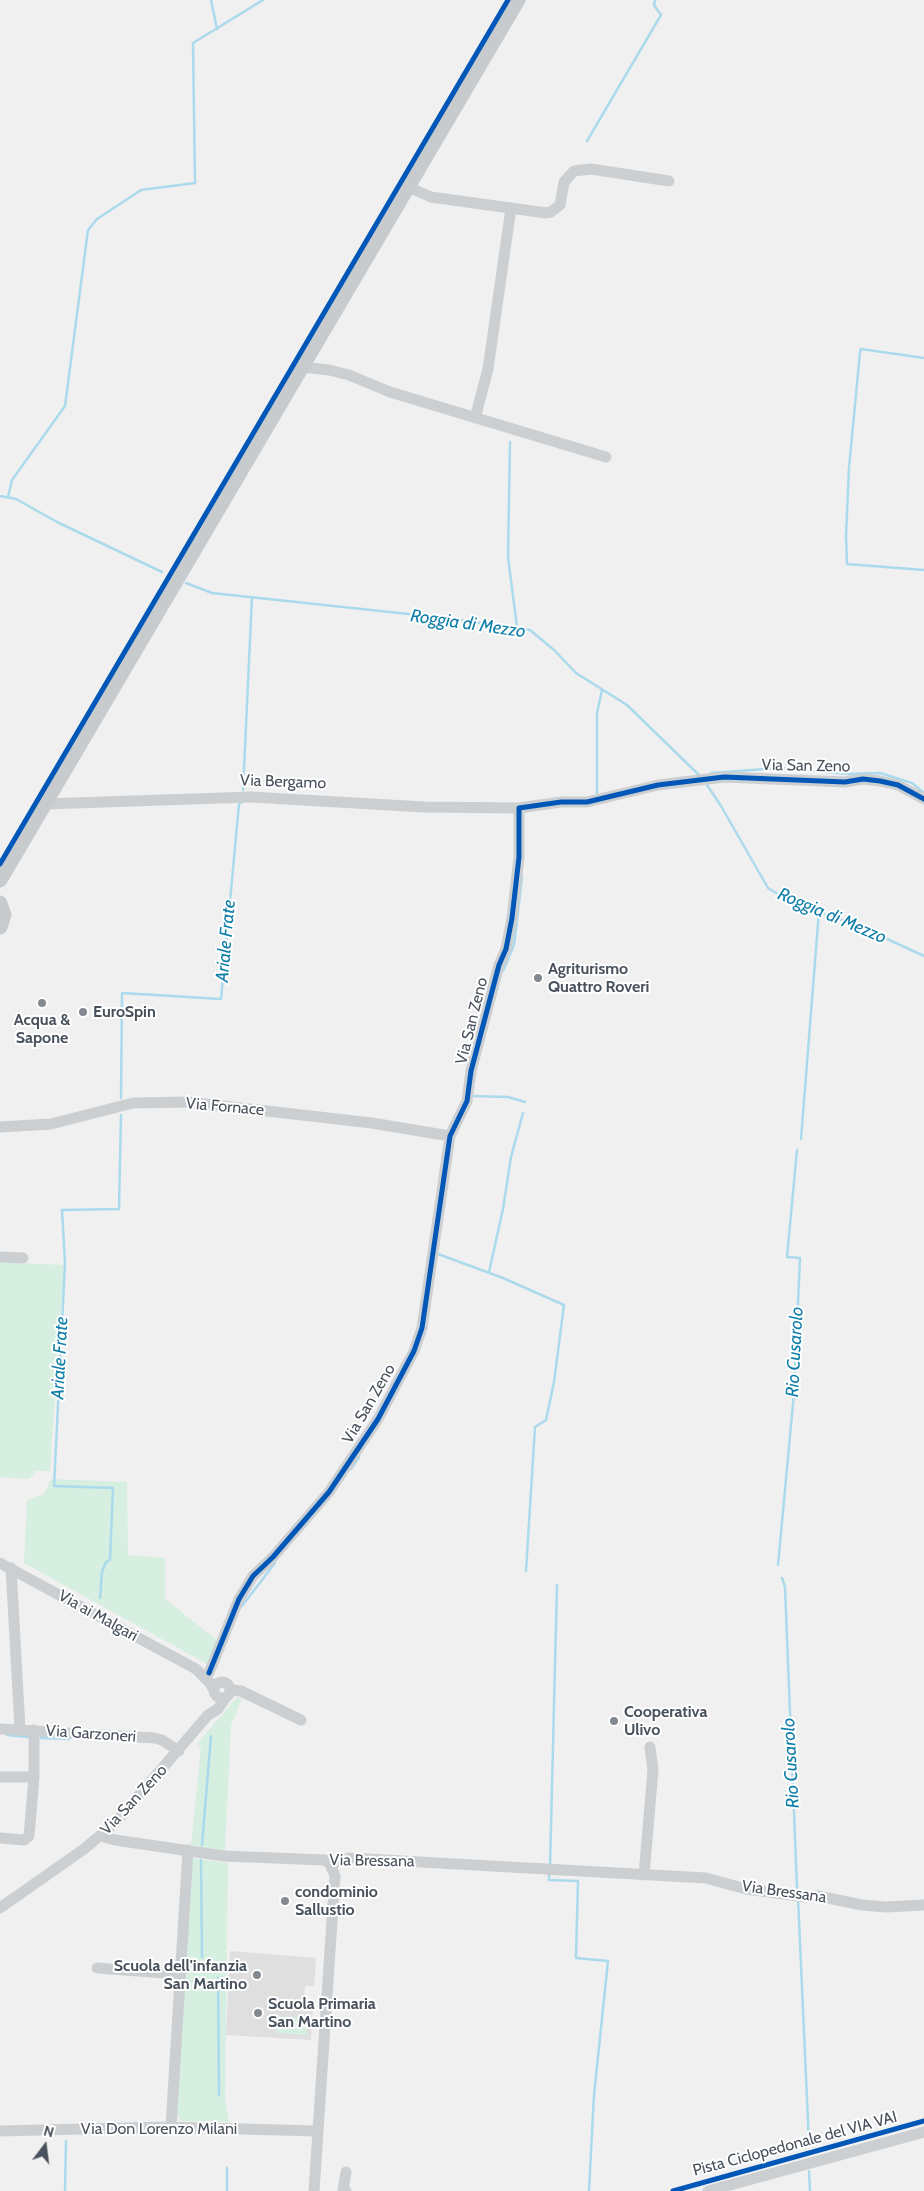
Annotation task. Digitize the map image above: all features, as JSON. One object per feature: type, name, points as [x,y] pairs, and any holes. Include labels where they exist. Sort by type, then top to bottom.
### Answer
[{"type":"main road","points":[[0,927],[4,915],[0,902],[1,879],[518,0]]},
{"type":"street","points":[[408,187],[431,197],[551,212],[560,205],[568,176],[581,169],[669,181]]},
{"type":"street","points":[[475,418],[488,369],[511,208]]},
{"type":"street","points":[[302,367],[329,370],[349,375],[390,392],[606,457]]},
{"type":"street","name":"Via San Zeno","points":[[209,1674],[238,1599],[253,1576],[273,1557],[329,1492],[378,1419],[414,1351],[422,1328],[450,1136],[467,1100],[471,1071],[499,965],[506,949],[512,918],[518,856],[519,808],[541,804],[587,802],[658,785],[724,776],[845,782],[863,779],[880,780],[898,785],[924,799]]},
{"type":"street","name":"Via Bergamo","points":[[45,804],[251,797],[424,807],[519,808]]},
{"type":"street","name":"Via Fornace","points":[[0,1126],[51,1124],[133,1102],[188,1102],[372,1123],[450,1136]]},
{"type":"street","points":[[0,1257],[23,1258]]},
{"type":"street","name":"Via ai Malgari","points":[[0,1562],[196,1670]]},
{"type":"street","points":[[11,1568],[20,1730]]},
{"type":"street","points":[[196,1670],[209,1674],[216,1688]]},
{"type":"street","points":[[196,1670],[216,1688]]},
{"type":"street","points":[[208,1715],[209,1704],[216,1688],[228,1684],[229,1694],[241,1691],[300,1720]]},
{"type":"street","name":"Via San Zeno","points":[[0,1908],[101,1836],[115,1823],[179,1751],[208,1715],[218,1709],[229,1694]]},
{"type":"street","name":"Via Garzoneri","points":[[0,1729],[34,1730],[90,1736],[154,1738],[162,1740],[179,1751]]},
{"type":"street","points":[[0,1838],[24,1840],[29,1836],[34,1778],[34,1730]]},
{"type":"street","points":[[644,1875],[653,1770],[650,1747]]},
{"type":"street","points":[[0,1777],[34,1778]]},
{"type":"street","points":[[115,1823],[120,1832],[131,1843]]},
{"type":"street","name":"Via Bressana","points":[[101,1836],[131,1843],[224,1856],[325,1860],[330,1864],[349,1858],[706,1878],[746,1889],[806,1897],[818,1896],[862,1905],[886,1907],[924,1905]]},
{"type":"street","points":[[171,2127],[188,1850]]},
{"type":"street","points":[[314,2191],[335,1876],[330,1864]]},
{"type":"street","points":[[96,1968],[180,1974]]},
{"type":"street","name":"Via Don Lorenzo Milani","points":[[0,2131],[171,2127],[317,2131]]},
{"type":"street","points":[[708,2191],[924,2132]]},
{"type":"street","points":[[346,2172],[344,2191],[346,2191]]},
{"type":"shaded area","points":[[230,1951],[316,1958],[314,1986],[305,1986],[304,2004],[313,2005],[311,2040],[226,2035]]},
{"type":"green space","points":[[0,1262],[64,1265],[50,1471],[36,1471],[29,1479],[0,1477]]},
{"type":"green space","points":[[51,1479],[127,1482],[128,1555],[165,1558],[165,1599],[218,1641],[207,1664],[24,1563],[27,1500],[44,1494]]},
{"type":"green space","points":[[236,1698],[242,1698],[231,1726],[225,1851],[191,1845],[201,1748],[197,1744]]},
{"type":"green space","points":[[192,1858],[228,1863],[225,2101],[229,2122],[181,2121],[176,2111]]},
{"type":"green space","points":[[277,2016],[307,2018],[306,2035],[276,2033]]},
{"type":"waterway","points":[[211,0],[217,29]]},
{"type":"waterway","points":[[8,497],[12,480],[65,406],[88,230],[97,219],[141,190],[195,183],[193,43],[263,0]]},
{"type":"waterway","points":[[587,141],[661,15],[654,5],[655,0]]},
{"type":"waterway","points":[[924,358],[861,349],[849,468],[846,536],[847,564],[924,570]]},
{"type":"waterway","points":[[510,442],[508,557],[517,627]]},
{"type":"waterway","name":"Roggia di Mezzo","points":[[0,496],[16,499],[57,522],[162,572]]},
{"type":"waterway","name":"Roggia di Mezzo","points":[[186,583],[212,593],[446,618],[530,630],[554,650],[576,673],[627,705],[700,776]]},
{"type":"waterway","name":"Ariale Frate","points":[[243,790],[252,597]]},
{"type":"waterway","points":[[597,795],[597,713],[602,690]]},
{"type":"waterway","points":[[711,773],[779,768],[849,774],[880,773],[912,783],[923,792]]},
{"type":"waterway","name":"Roggia di Mezzo","points":[[707,785],[768,888],[789,901],[859,926],[924,956]]},
{"type":"waterway","name":"Ariale Frate","points":[[121,1098],[122,993],[221,999],[239,804],[242,802]]},
{"type":"waterway","points":[[503,971],[514,945],[522,877]]},
{"type":"waterway","name":"Rio Cusarolo","points":[[801,1139],[819,911]]},
{"type":"waterway","points":[[472,1096],[508,1097],[525,1102]]},
{"type":"waterway","points":[[489,1272],[503,1209],[511,1157],[523,1113]]},
{"type":"waterway","name":"Ariale Frate","points":[[100,1598],[102,1572],[106,1562],[110,1560],[113,1488],[54,1486],[65,1263],[62,1210],[119,1209],[121,1115]]},
{"type":"waterway","name":"Rio Cusarolo","points":[[778,1565],[794,1393],[800,1258],[787,1257],[797,1150]]},
{"type":"waterway","points":[[438,1254],[503,1278],[564,1305],[554,1382],[546,1420],[535,1427],[526,1571]]},
{"type":"waterway","points":[[351,1469],[359,1457]]},
{"type":"waterway","points":[[242,1606],[275,1563]]},
{"type":"waterway","name":"Rio Cusarolo","points":[[782,1578],[785,1587],[797,1888]]},
{"type":"waterway","points":[[550,1866],[557,1585]]},
{"type":"waterway","name":"Ariale Frate","points":[[7,1735],[28,1737]]},
{"type":"waterway","points":[[202,1845],[211,1736]]},
{"type":"waterway","name":"Ariale Frate","points":[[41,1738],[69,1739]]},
{"type":"waterway","points":[[201,1860],[202,1957]]},
{"type":"waterway","points":[[549,1872],[549,1880],[578,1881],[576,1958],[608,1961],[594,2095],[589,2191]]},
{"type":"waterway","name":"Rio Cusarolo","points":[[798,1898],[809,2144]]},
{"type":"waterway","points":[[218,1978],[219,2095]]},
{"type":"waterway","points":[[65,2191],[66,2141]]},
{"type":"waterway","points":[[227,2168],[227,2191]]},
{"type":"waterway","name":"Rio Cusarolo","points":[[809,2171],[810,2191]]},
{"type":"cycle path","points":[[0,864],[508,0]]},
{"type":"cycle path","points":[[209,1673],[239,1599],[253,1576],[273,1557],[329,1492],[378,1419],[414,1351],[422,1328],[450,1136],[467,1101],[471,1071],[499,965],[506,949],[512,918],[519,857],[519,808],[561,802],[587,802],[658,785],[724,777],[845,782],[863,779],[898,785],[924,799]]},
{"type":"cycle path","name":"Pista Ciclopedonale del VIA VAI","points":[[673,2191],[924,2121]]},
{"type":"place","name":"Agriturismo Quattro Roveri","points":[[538,978]]},
{"type":"place","name":"Acqua & Sapone","points":[[42,1003]]},
{"type":"place","name":"EuroSpin","points":[[83,1012]]},
{"type":"place","name":"Cooperativa Ulivo","points":[[614,1721]]},
{"type":"place","name":"condominio Sallustio","points":[[285,1901]]},
{"type":"place","name":"Scuola dell'infanzia San Martino","points":[[257,1975]]},
{"type":"place","name":"Scuola Primaria San Martino","points":[[258,2013]]}]
